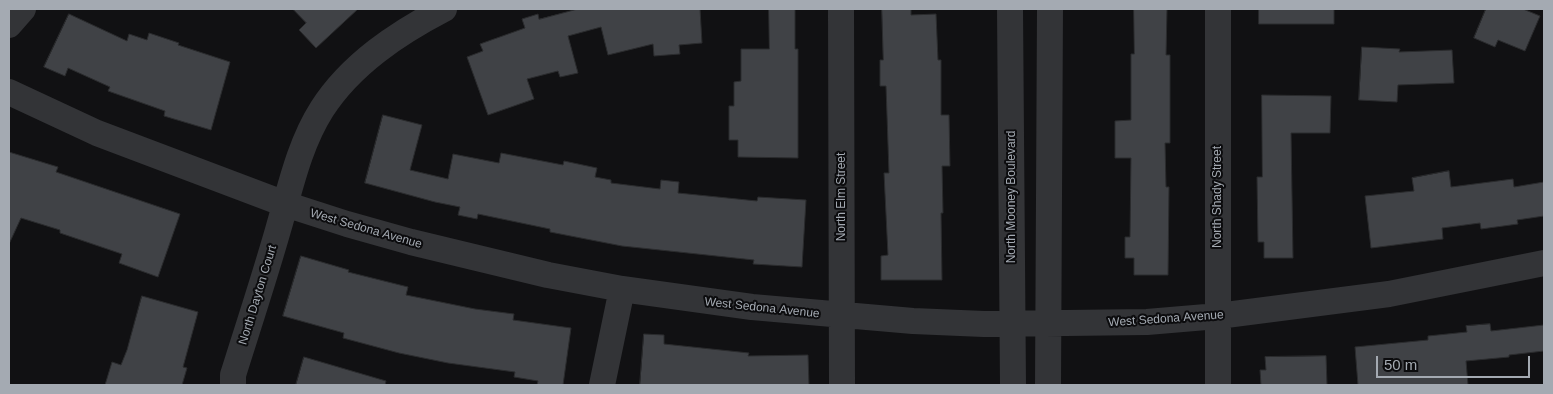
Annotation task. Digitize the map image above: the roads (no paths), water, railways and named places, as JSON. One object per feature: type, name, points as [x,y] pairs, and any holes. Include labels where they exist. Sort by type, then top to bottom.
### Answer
[{"type":"street","points":[[9,25],[23,9]]},
{"type":"street","name":"North Dayton Court","points":[[233,385],[233,375],[285,204],[307,138],[322,109],[356,68],[383,46],[417,23],[444,9]]},
{"type":"street","name":"North Elm Street","points":[[841,9],[842,385]]},
{"type":"street","name":"North Mooney Boulevard","points":[[1010,9],[1012,385]]},
{"type":"street","points":[[1048,385],[1050,9]]},
{"type":"street","name":"North Shady Street","points":[[1218,9],[1218,385]]},
{"type":"street","name":"West Sedona Avenue","points":[[9,92],[97,133],[285,204],[411,242],[548,275],[622,289],[743,306],[913,321],[1013,325],[1147,322],[1218,316],[1389,294],[1544,263]]},
{"type":"street","points":[[602,385],[622,289]]}]
